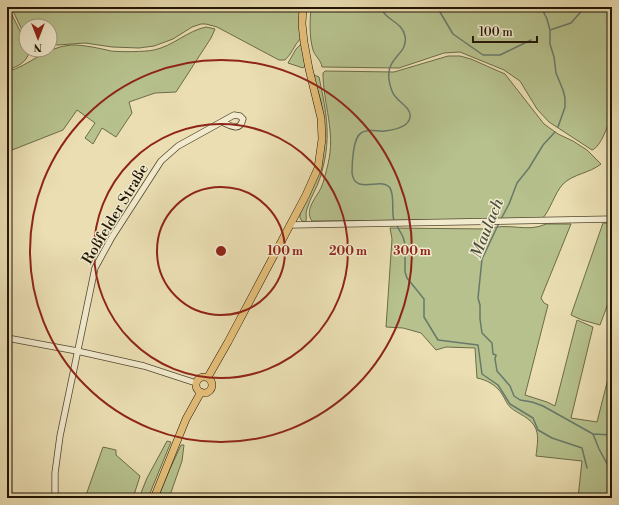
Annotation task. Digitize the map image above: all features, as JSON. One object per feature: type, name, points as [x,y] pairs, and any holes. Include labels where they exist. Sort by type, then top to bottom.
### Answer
[{"type":"main road","points":[[208,377],[310,187],[318,168],[322,139],[320,110],[309,69],[304,42],[302,24],[303,7]]},
{"type":"main road","points":[[202,376],[208,377],[212,383],[211,390],[206,393],[201,392],[196,387],[196,383],[202,376]]},
{"type":"main road","points":[[154,498],[186,419],[201,392]]},
{"type":"street","name":"Roßfelder Straße","points":[[58,498],[55,493],[55,474],[60,436],[94,268],[132,205],[167,154],[178,146],[222,122]]},
{"type":"street","points":[[290,225],[612,219]]},
{"type":"street","points":[[7,338],[77,351],[144,366],[196,383]]},
{"type":"green space","points":[[8,7],[18,27],[18,58],[27,58],[18,66],[7,70]]},
{"type":"green space","points":[[11,7],[301,7],[301,38],[285,60],[279,60],[217,27],[206,24],[192,27],[173,39],[154,46],[139,48],[112,47],[85,43],[58,45],[58,18],[18,18],[18,22]]},
{"type":"green space","points":[[311,7],[612,7],[612,113],[607,128],[601,140],[592,150],[549,122],[537,109],[520,81],[504,70],[460,52],[444,53],[399,68],[322,67],[312,45],[310,28]]},
{"type":"green space","points":[[206,27],[215,29],[211,38],[176,92],[155,93],[129,102],[132,113],[116,137],[102,128],[93,144],[85,138],[95,123],[77,110],[63,130],[7,152],[7,72],[36,58],[58,58],[58,48],[62,46],[71,45],[91,47],[111,51],[150,51],[161,48]]},
{"type":"green space","points":[[300,45],[302,46],[305,66],[303,68],[288,63]]},
{"type":"green space","points":[[448,56],[460,56],[471,59],[505,74],[544,124],[558,134],[587,150],[601,164],[563,184],[542,219],[312,221],[309,213],[310,208],[321,188],[325,176],[331,141],[323,73],[325,71],[394,72]]},
{"type":"green space","points":[[314,75],[319,77],[322,91],[326,116],[327,139],[324,164],[319,182],[306,210],[305,222],[300,218],[300,214],[314,184],[323,116],[321,101]]},
{"type":"green space","points":[[603,223],[612,223],[612,293],[600,325],[571,315]]},
{"type":"green space","points":[[546,224],[571,224],[541,298],[544,303],[548,305],[525,395],[555,406],[577,320],[593,327],[571,418],[597,422],[612,363],[612,498],[578,498],[582,461],[536,456],[538,442],[534,425],[528,419],[513,410],[500,391],[494,386],[477,378],[475,348],[446,347],[436,350],[421,333],[403,328],[386,327],[392,239],[390,228],[532,228]]},
{"type":"green space","points":[[167,441],[171,442],[148,498],[139,498],[147,478]]},
{"type":"green space","points":[[181,445],[184,445],[182,461],[169,498],[158,498],[169,471]]},
{"type":"green space","points":[[103,447],[116,450],[116,455],[140,476],[133,498],[85,498]]},
{"type":"waterway","points":[[381,7],[383,12],[401,27],[405,36],[403,49],[391,64],[389,79],[394,95],[406,107],[410,113],[410,117],[404,126],[396,129],[385,131],[370,130],[361,133],[356,140],[352,173],[354,180],[363,185],[381,184],[390,188],[394,221]]},
{"type":"waterway","points":[[437,7],[453,34],[483,55],[500,55],[531,40]]},
{"type":"waterway","name":"Maulach","points":[[541,7],[547,19],[550,30],[550,44],[554,57],[556,73],[565,98],[565,107],[558,127]]},
{"type":"waterway","points":[[550,30],[571,23],[585,7]]},
{"type":"waterway","name":"Maulach","points":[[501,219],[509,204],[517,183],[529,168],[543,145],[555,132]]},
{"type":"waterway","name":"Maulach","points":[[499,223],[482,259],[478,298],[482,333],[492,343],[493,354],[496,355],[495,359],[497,371],[510,386],[514,396],[520,400],[543,406],[593,434],[612,435]]},
{"type":"waterway","points":[[396,224],[405,244],[405,272],[407,278],[424,299],[424,317],[438,340],[478,345],[482,374],[498,385],[510,404],[533,418],[538,430],[552,438],[582,448],[587,468]]},
{"type":"waterway","points":[[593,434],[611,471]]}]
